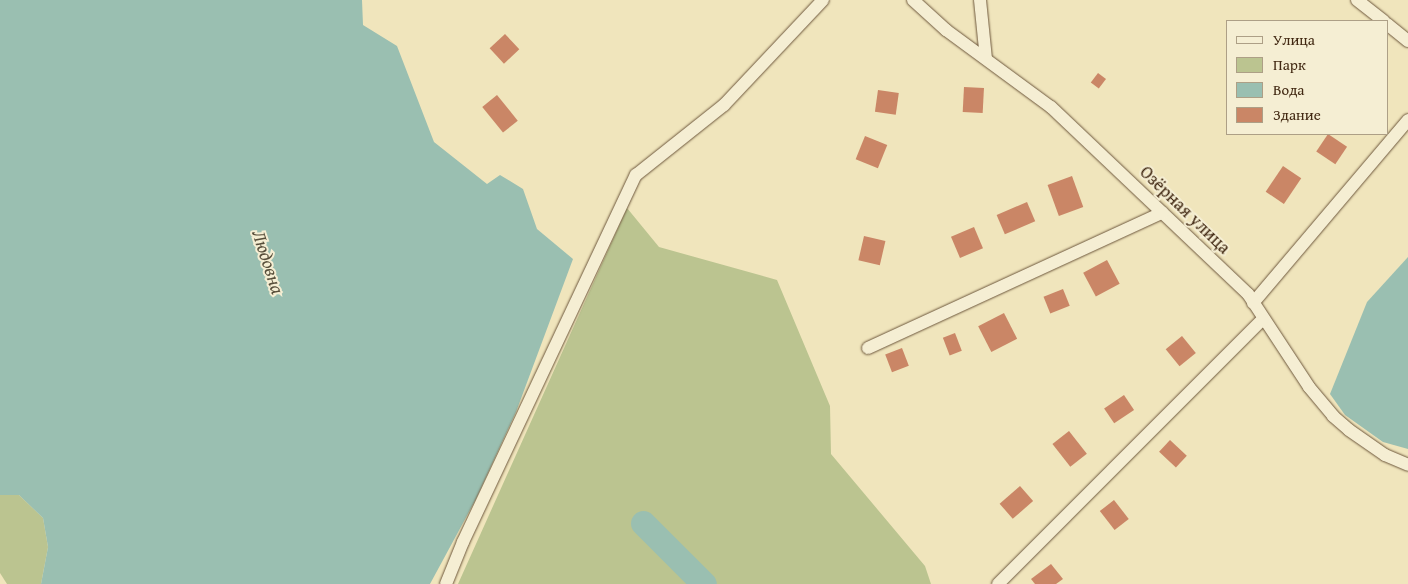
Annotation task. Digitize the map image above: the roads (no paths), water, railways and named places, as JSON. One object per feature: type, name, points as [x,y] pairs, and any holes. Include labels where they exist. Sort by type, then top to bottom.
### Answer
[{"type":"street","points":[[446,584],[463,542],[636,175],[724,105],[823,0]]},
{"type":"street","name":"Озёрная улица","points":[[914,0],[946,30],[1051,107],[1248,294],[1309,387],[1333,416],[1349,430],[1385,455],[1408,465]]},
{"type":"street","points":[[980,0],[986,60]]},
{"type":"street","points":[[1357,0],[1382,20]]},
{"type":"street","points":[[1388,24],[1408,41]]},
{"type":"street","points":[[1253,304],[1408,120]]},
{"type":"street","points":[[868,348],[1162,213]]},
{"type":"street","points":[[998,584],[1263,319]]},
{"type":"water","points":[[0,0],[362,0],[363,25],[397,46],[434,142],[487,184],[500,175],[523,189],[537,229],[573,259],[516,412],[476,499],[430,584],[41,584],[48,547],[43,518],[19,495],[0,495]]},
{"type":"water","points":[[1408,257],[1408,449],[1383,442],[1345,415],[1330,394],[1367,302]]},
{"type":"waterway","name":"Людовна","points":[[643,523],[704,584]]}]
